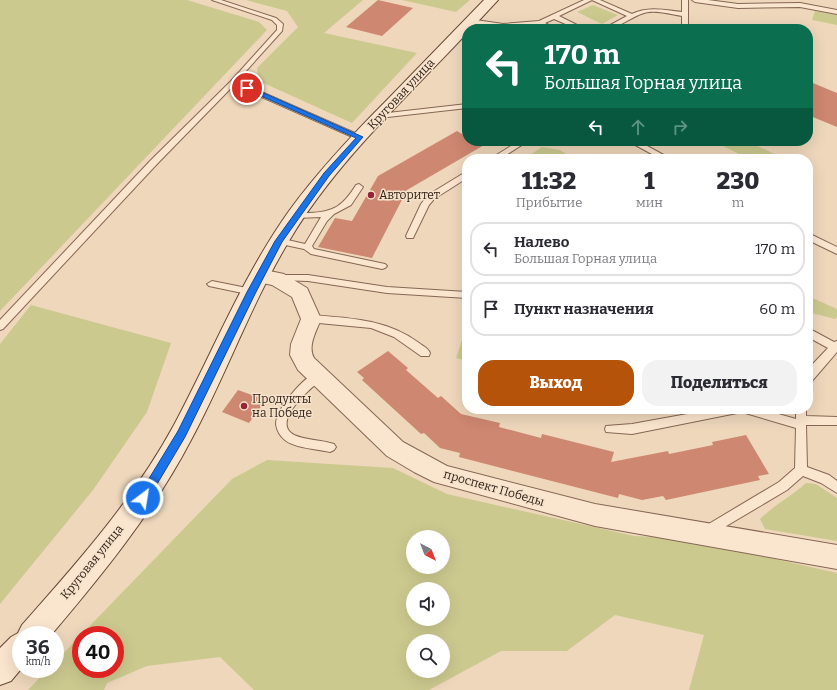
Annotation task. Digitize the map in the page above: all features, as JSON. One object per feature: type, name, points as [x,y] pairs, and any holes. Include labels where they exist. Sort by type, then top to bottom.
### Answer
[{"type":"street","name":"Круговая улица","points":[[469,22],[491,0]]},
{"type":"street","name":"Круговая улица","points":[[40,626],[87,572],[143,498],[182,434],[263,282],[279,241],[296,215],[327,174],[360,137],[462,29]]},
{"type":"street","points":[[263,282],[300,293],[311,319]]},
{"type":"street","name":"проспект Победы","points":[[311,319],[301,344],[301,355],[306,364],[396,449],[443,474],[595,515],[837,557]]},
{"type":"street","points":[[0,670],[12,657]]},
{"type":"lane","points":[[0,326],[154,162],[233,82],[280,30],[280,24],[274,18],[215,0]]},
{"type":"lane","points":[[528,24],[540,23],[589,0]]},
{"type":"lane","points":[[595,0],[632,16]]},
{"type":"lane","points":[[685,0],[685,24]]},
{"type":"lane","points":[[694,0],[738,6],[800,5],[837,12]]},
{"type":"lane","points":[[617,24],[640,12],[651,10],[684,14]]},
{"type":"lane","points":[[554,16],[571,24]]},
{"type":"lane","points":[[469,22],[486,24]]},
{"type":"lane","points":[[233,82],[360,137]]},
{"type":"lane","points":[[379,116],[462,107]]},
{"type":"lane","points":[[502,154],[516,146]]},
{"type":"lane","points":[[642,146],[657,154]]},
{"type":"lane","points":[[410,236],[425,204],[431,197],[462,180]]},
{"type":"lane","points":[[296,215],[315,216],[331,212],[346,205],[360,187]]},
{"type":"lane","points":[[307,247],[324,219],[331,212]]},
{"type":"lane","points":[[813,239],[837,251]]},
{"type":"lane","points":[[279,241],[307,247],[311,251],[382,266]]},
{"type":"lane","points":[[212,284],[308,278],[388,290],[462,292]]},
{"type":"lane","points":[[311,319],[370,323],[393,331],[412,342],[425,353]]},
{"type":"lane","points":[[813,334],[836,346],[813,370]]},
{"type":"lane","points":[[318,376],[294,399],[282,416],[282,428],[290,438],[330,447]]},
{"type":"lane","points":[[610,429],[632,429],[712,414]]},
{"type":"lane","points":[[777,414],[837,421]]},
{"type":"lane","points":[[703,534],[783,486],[801,470],[801,418]]},
{"type":"lane","points":[[801,470],[825,479],[837,488]]},
{"type":"shaded area","points":[[0,0],[187,0],[259,22],[267,30],[0,311]]},
{"type":"shaded area","points":[[246,0],[363,0],[324,33],[417,53],[352,123],[259,81],[257,68],[298,27],[287,11]]},
{"type":"shaded area","points":[[402,0],[470,0],[456,12]]},
{"type":"shaded area","points":[[593,5],[618,15],[602,24],[577,12]]},
{"type":"shaded area","points":[[815,11],[837,15],[837,25],[812,20]]},
{"type":"shaded area","points":[[723,146],[758,146],[774,154],[739,154]]},
{"type":"shaded area","points":[[542,147],[560,150],[566,154],[532,154]]},
{"type":"shaded area","points":[[813,298],[837,309],[837,317],[835,319],[813,313]]},
{"type":"shaded area","points":[[31,305],[171,343],[147,412],[93,490],[0,604],[0,344]]},
{"type":"shaded area","points":[[462,340],[462,360],[456,358]]},
{"type":"shaded area","points":[[267,460],[393,468],[447,494],[634,536],[683,538],[837,573],[837,690],[689,690],[704,635],[615,615],[567,651],[501,651],[429,690],[254,690],[220,657],[147,666],[124,676],[124,626],[90,626],[232,479]]},
{"type":"shaded area","points":[[806,483],[816,484],[837,498],[837,541],[765,529],[760,519]]},
{"type":"shaded area","points":[[72,644],[72,678],[119,678],[107,683],[104,690],[28,690],[39,678],[64,678],[64,653]]},
{"type":"building","points":[[378,0],[413,8],[382,36],[346,27]]},
{"type":"building","points":[[813,83],[837,93],[837,127],[813,117]]},
{"type":"building","points":[[457,131],[462,134],[462,146],[482,146],[469,154],[462,154],[462,158],[407,190],[372,258],[318,247],[335,218],[352,221],[378,176]]},
{"type":"building","points":[[388,351],[408,368],[406,370],[438,398],[441,396],[461,414],[500,423],[499,427],[541,438],[542,434],[614,452],[611,462],[668,451],[669,454],[713,445],[712,442],[746,435],[769,474],[758,476],[760,480],[666,500],[663,496],[642,500],[619,494],[618,498],[459,457],[460,453],[440,448],[424,433],[421,434],[362,380],[364,378],[357,372]]},
{"type":"building","name":"Продукты на Победе","points":[[238,390],[266,400],[249,423],[222,412]]},
{"type":"place","name":"Авторитет","points":[[371,195]]},
{"type":"place","name":"Продукты на Победе","points":[[244,406]]},
{"type":"route","points":[[143,498],[182,434],[252,292],[279,241],[296,215],[327,174],[360,137],[247,88]]}]
